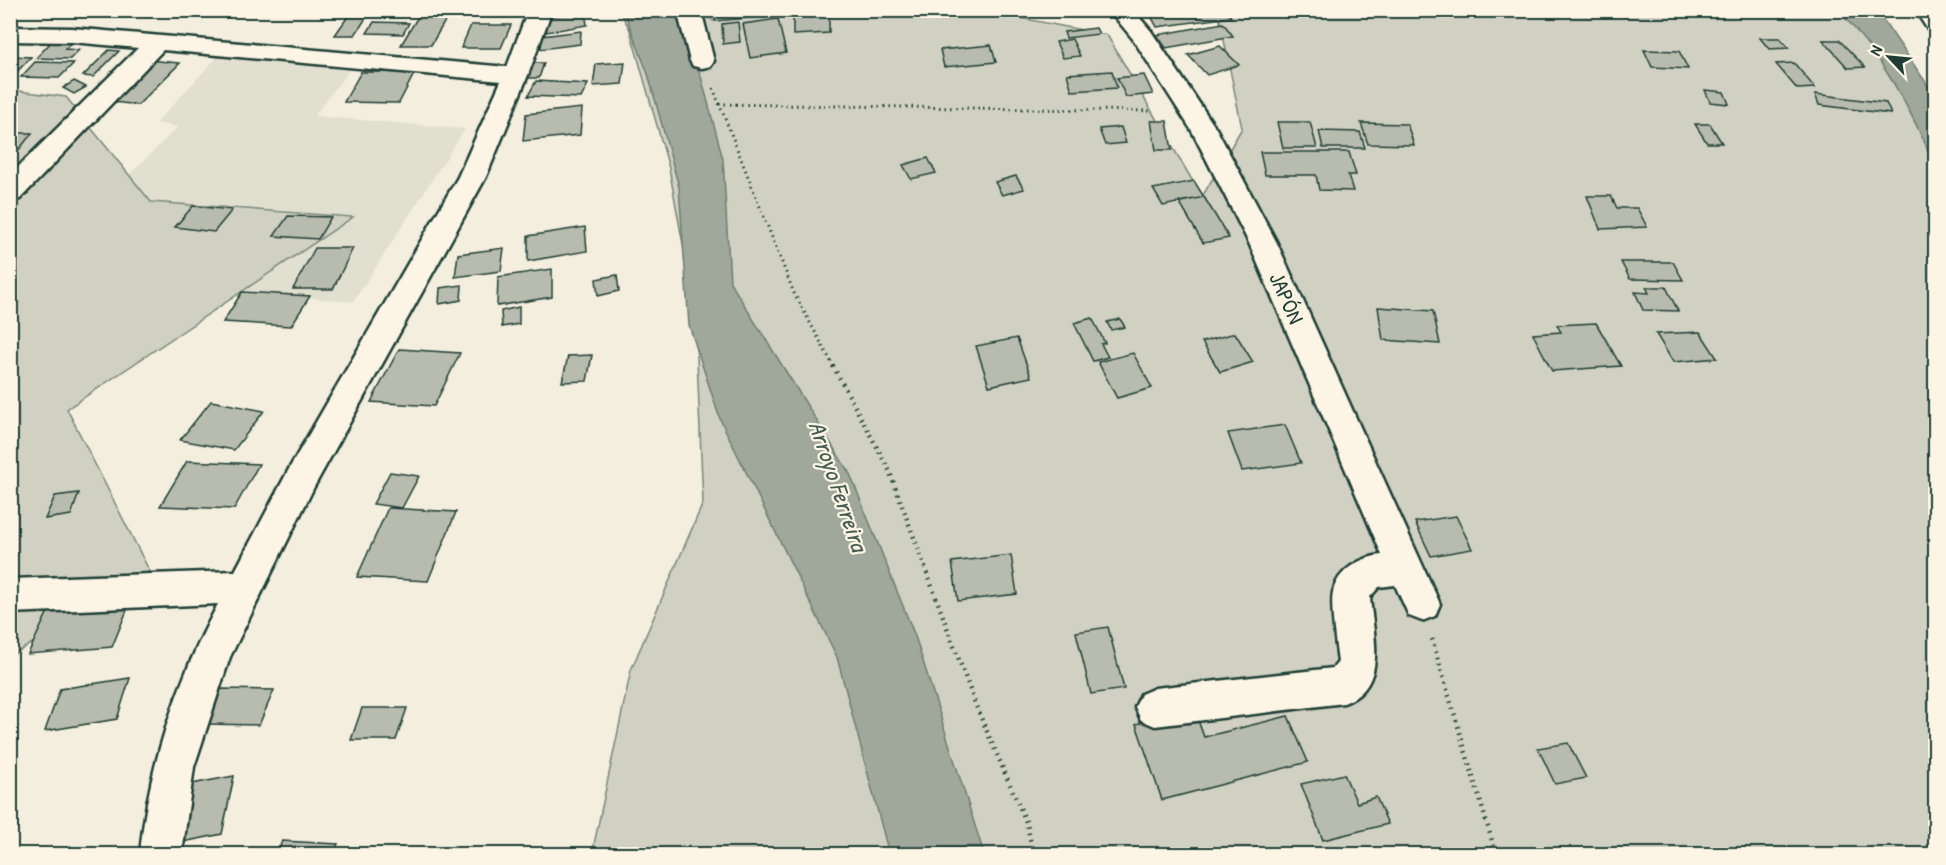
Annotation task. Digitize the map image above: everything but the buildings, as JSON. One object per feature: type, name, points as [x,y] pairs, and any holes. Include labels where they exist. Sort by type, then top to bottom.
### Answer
[{"type":"street","points":[[160,855],[174,767],[213,653],[302,477],[472,177],[516,75],[540,10]]},
{"type":"street","points":[[689,10],[702,61]]},
{"type":"street","name":"JAPÓN","points":[[1120,10],[1143,36],[1204,130],[1263,243],[1422,604]]},
{"type":"street","points":[[1926,10],[1935,25]]},
{"type":"street","points":[[10,34],[72,35],[516,75]]},
{"type":"street","points":[[10,192],[157,42]]},
{"type":"street","points":[[1155,707],[1344,685],[1357,668],[1351,592],[1369,572],[1406,568]]},
{"type":"street","points":[[10,596],[246,587]]},
{"type":"path","points":[[702,61],[794,293],[889,470],[976,706],[1028,824],[1033,855]]},
{"type":"path","points":[[719,104],[1192,112]]},
{"type":"path","points":[[1422,604],[1496,855]]},
{"type":"shaded area","points":[[810,10],[985,11],[1107,35],[1202,197],[1242,128],[1218,11],[1866,11],[1935,112],[1935,854],[592,854],[631,670],[703,503],[695,310],[669,168],[630,30],[620,11],[703,11],[713,21]]},
{"type":"shaded area","points":[[219,55],[353,65],[314,116],[465,129],[353,302],[125,280],[128,176],[178,127],[156,123]]},
{"type":"shaded area","points":[[11,90],[66,97],[151,202],[353,217],[67,409],[150,572],[11,656]]},
{"type":"water","name":"Arroyo Ferreira","points":[[624,11],[679,11],[702,80],[723,159],[730,282],[850,474],[915,636],[984,854],[889,854],[837,657],[720,419],[689,325],[679,187],[648,74]]},
{"type":"water","points":[[1839,11],[1872,11],[1884,21],[1936,96],[1935,166],[1894,84],[1869,47]]}]
